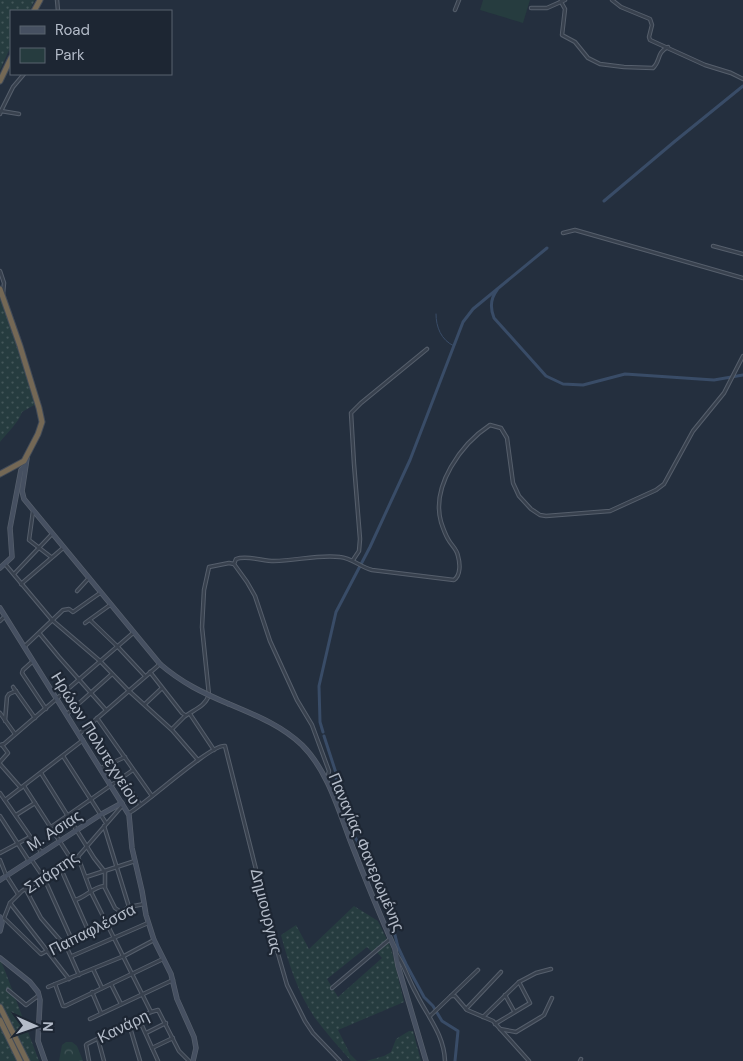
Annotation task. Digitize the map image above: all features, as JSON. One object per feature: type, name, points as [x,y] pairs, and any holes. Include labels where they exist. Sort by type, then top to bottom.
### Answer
[{"type":"highway","points":[[0,81],[10,60]]},
{"type":"highway","points":[[0,290],[42,417],[38,434],[27,456],[19,465],[0,474]]},
{"type":"highway","points":[[0,1007],[27,1061]]},
{"type":"highway","points":[[0,1020],[20,1061]]},
{"type":"street","points":[[454,10],[460,0]]},
{"type":"street","points":[[612,0],[621,7],[649,18],[652,24],[649,39],[704,65],[731,73],[743,79]]},
{"type":"street","points":[[531,8],[547,8],[562,1],[565,10],[561,31],[562,36],[574,41],[585,56],[600,64],[653,68],[660,53],[668,47]]},
{"type":"street","points":[[19,114],[1,113],[13,87],[23,75]]},
{"type":"street","points":[[563,233],[575,230],[743,278]]},
{"type":"street","points":[[713,246],[743,254]]},
{"type":"street","points":[[0,271],[4,282],[3,297]]},
{"type":"street","points":[[352,560],[359,550],[360,539],[351,412],[427,349]]},
{"type":"street","points":[[234,564],[236,559],[242,558],[274,561],[339,556],[372,570],[413,576],[456,579],[459,574],[458,555],[446,535],[441,520],[440,490],[445,478],[458,458],[476,436],[490,425],[501,428],[507,438],[513,483],[519,496],[531,509],[540,515],[546,516],[605,512],[648,494],[664,484],[697,424],[724,393],[743,356]]},
{"type":"street","name":"Παναγίας Φανερωμένης","points":[[27,456],[22,494],[33,512],[160,664],[175,677],[193,688],[275,725],[296,740],[308,752],[326,782],[395,951],[426,1061]]},
{"type":"street","points":[[0,568],[12,557],[10,528],[21,470],[25,466]]},
{"type":"street","points":[[33,512],[28,537],[30,542],[51,557]]},
{"type":"street","points":[[14,574],[40,549],[52,534]]},
{"type":"street","points":[[21,584],[63,548]]},
{"type":"street","points":[[5,564],[52,620],[100,661],[128,690],[172,730],[198,760]]},
{"type":"street","points":[[172,730],[188,714],[206,701],[208,695],[202,627],[207,572],[209,567],[214,565],[234,564]]},
{"type":"street","points":[[234,564],[255,596],[270,640],[297,700],[314,729],[328,771],[326,782]]},
{"type":"street","points":[[77,591],[88,579]]},
{"type":"street","points":[[24,647],[67,608],[73,612],[100,593]]},
{"type":"street","points":[[85,623],[110,606]]},
{"type":"street","name":"Ηρώων Πολυτεχνείου","points":[[0,608],[129,813],[132,848],[144,897],[148,923],[164,959],[177,999],[196,1041],[193,1061]]},
{"type":"street","points":[[0,621],[5,616]]},
{"type":"street","points":[[90,620],[145,676]]},
{"type":"street","points":[[72,862],[35,803],[23,787],[0,763],[8,753],[1,745],[46,709],[133,633]]},
{"type":"street","points":[[40,634],[106,710]]},
{"type":"street","points":[[33,661],[22,673],[46,709]]},
{"type":"street","points":[[79,734],[160,664]]},
{"type":"street","points":[[129,813],[214,750],[188,714],[182,713],[150,672]]},
{"type":"street","points":[[67,715],[112,674]]},
{"type":"street","points":[[13,687],[35,718]]},
{"type":"street","points":[[144,705],[162,688]]},
{"type":"street","points":[[5,721],[7,697],[16,691]]},
{"type":"street","points":[[0,713],[15,735]]},
{"type":"street","points":[[97,718],[152,796]]},
{"type":"street","points":[[5,800],[83,740]]},
{"type":"street","name":"Δημιουργιας","points":[[214,750],[222,745],[226,746],[272,933],[287,985],[305,1021],[326,1048],[340,1061]]},
{"type":"street","points":[[63,756],[105,825],[129,907]]},
{"type":"street","points":[[101,768],[125,757]]},
{"type":"street","points":[[51,827],[133,770]]},
{"type":"street","points":[[41,773],[86,846],[106,874],[105,887],[116,908],[121,912]]},
{"type":"street","points":[[122,777],[140,804]]},
{"type":"street","points":[[0,793],[41,852]]},
{"type":"street","points":[[16,815],[35,803]]},
{"type":"street","name":"Μ. Ασιας","points":[[0,880],[100,815],[123,804]]},
{"type":"street","name":"Σπάρτης","points":[[40,954],[6,920],[4,916],[10,903],[25,888],[61,869],[78,857],[123,804]]},
{"type":"street","points":[[0,816],[17,844],[44,878],[72,938]]},
{"type":"street","points":[[0,854],[30,837]]},
{"type":"street","points":[[78,857],[91,892],[151,1012]]},
{"type":"street","points":[[0,860],[6,875],[18,894]]},
{"type":"street","points":[[86,877],[135,861]]},
{"type":"street","points":[[61,869],[88,930]]},
{"type":"street","points":[[75,900],[85,896],[96,887],[105,887]]},
{"type":"street","points":[[25,888],[41,918],[72,956],[79,974]]},
{"type":"street","points":[[10,903],[69,979]]},
{"type":"street","name":"Παπαφλέσσα","points":[[40,954],[106,921],[129,907],[144,904]]},
{"type":"street","points":[[0,917],[2,924],[0,931]]},
{"type":"street","points":[[72,956],[148,923]]},
{"type":"street","points":[[332,988],[390,939]]},
{"type":"street","points":[[48,987],[124,956],[154,940]]},
{"type":"street","points":[[395,951],[406,971],[414,992],[439,1033],[444,1061]]},
{"type":"street","points":[[0,958],[30,982],[40,996],[38,1041],[45,1061]]},
{"type":"street","points":[[55,984],[64,1006],[164,959]]},
{"type":"street","points":[[94,969],[102,988]]},
{"type":"street","points":[[483,1018],[519,982],[536,973],[551,969]]},
{"type":"street","points":[[430,1016],[478,970]]},
{"type":"street","points":[[466,1009],[501,972]]},
{"type":"street","points":[[90,1019],[172,980]]},
{"type":"street","points":[[495,1024],[530,1003],[519,982]]},
{"type":"street","points":[[111,984],[121,1004]]},
{"type":"street","points":[[8,990],[27,1006],[36,996],[40,996]]},
{"type":"street","points":[[92,992],[101,1013]]},
{"type":"street","points":[[505,995],[514,1011]]},
{"type":"street","points":[[451,996],[455,996],[466,1009],[476,1016],[495,1024],[529,1061]]},
{"type":"street","points":[[499,1028],[516,1032],[544,1015],[552,998]]},
{"type":"street","name":"Κανάρη","points":[[89,1061],[86,1045],[151,1012],[158,1010],[161,1012],[166,1023]]},
{"type":"street","points":[[139,1019],[158,1061]]},
{"type":"street","points":[[146,1034],[166,1023],[179,1051],[189,1061]]},
{"type":"street","points":[[128,1024],[140,1061]]},
{"type":"street","points":[[505,1036],[508,1031]]},
{"type":"street","points":[[152,1048],[173,1038]]},
{"type":"street","points":[[98,1039],[104,1061]]},
{"type":"green space","points":[[0,0],[35,0],[30,10],[10,10],[10,48],[0,70]]},
{"type":"green space","points":[[483,0],[530,0],[523,23],[480,10]]},
{"type":"green space","points":[[0,296],[36,404],[22,412],[16,424],[0,442]]},
{"type":"green space","points":[[354,906],[378,921],[391,948],[404,1002],[338,1030],[350,1054],[357,1061],[351,1061],[315,1018],[295,978],[281,935],[296,925],[309,949]],"holes":[[[367,947],[373,953],[376,951],[382,958],[338,997],[327,979]]]},
{"type":"green space","points":[[0,960],[4,968],[39,1061],[0,1061]]},
{"type":"green space","points":[[409,1031],[413,1031],[421,1061],[366,1061],[391,1052],[396,1039]]},
{"type":"green space","points":[[66,1042],[72,1042],[77,1046],[83,1061],[59,1061],[62,1045]]},
{"type":"waterway","points":[[604,201],[743,86]]},
{"type":"waterway","points":[[323,732],[320,722],[319,686],[336,612],[370,547],[410,460],[463,322],[473,309],[547,248]]},
{"type":"waterway","points":[[497,290],[491,304],[494,318],[546,376],[563,384],[583,385],[625,374],[714,380],[743,375]]},
{"type":"waterway","points":[[436,314],[440,333],[454,346]]},
{"type":"waterway","points":[[324,736],[336,773],[337,796],[349,828],[376,873],[384,894],[387,912],[398,947],[424,997],[433,1006],[442,1021],[458,1031],[455,1061]]}]
